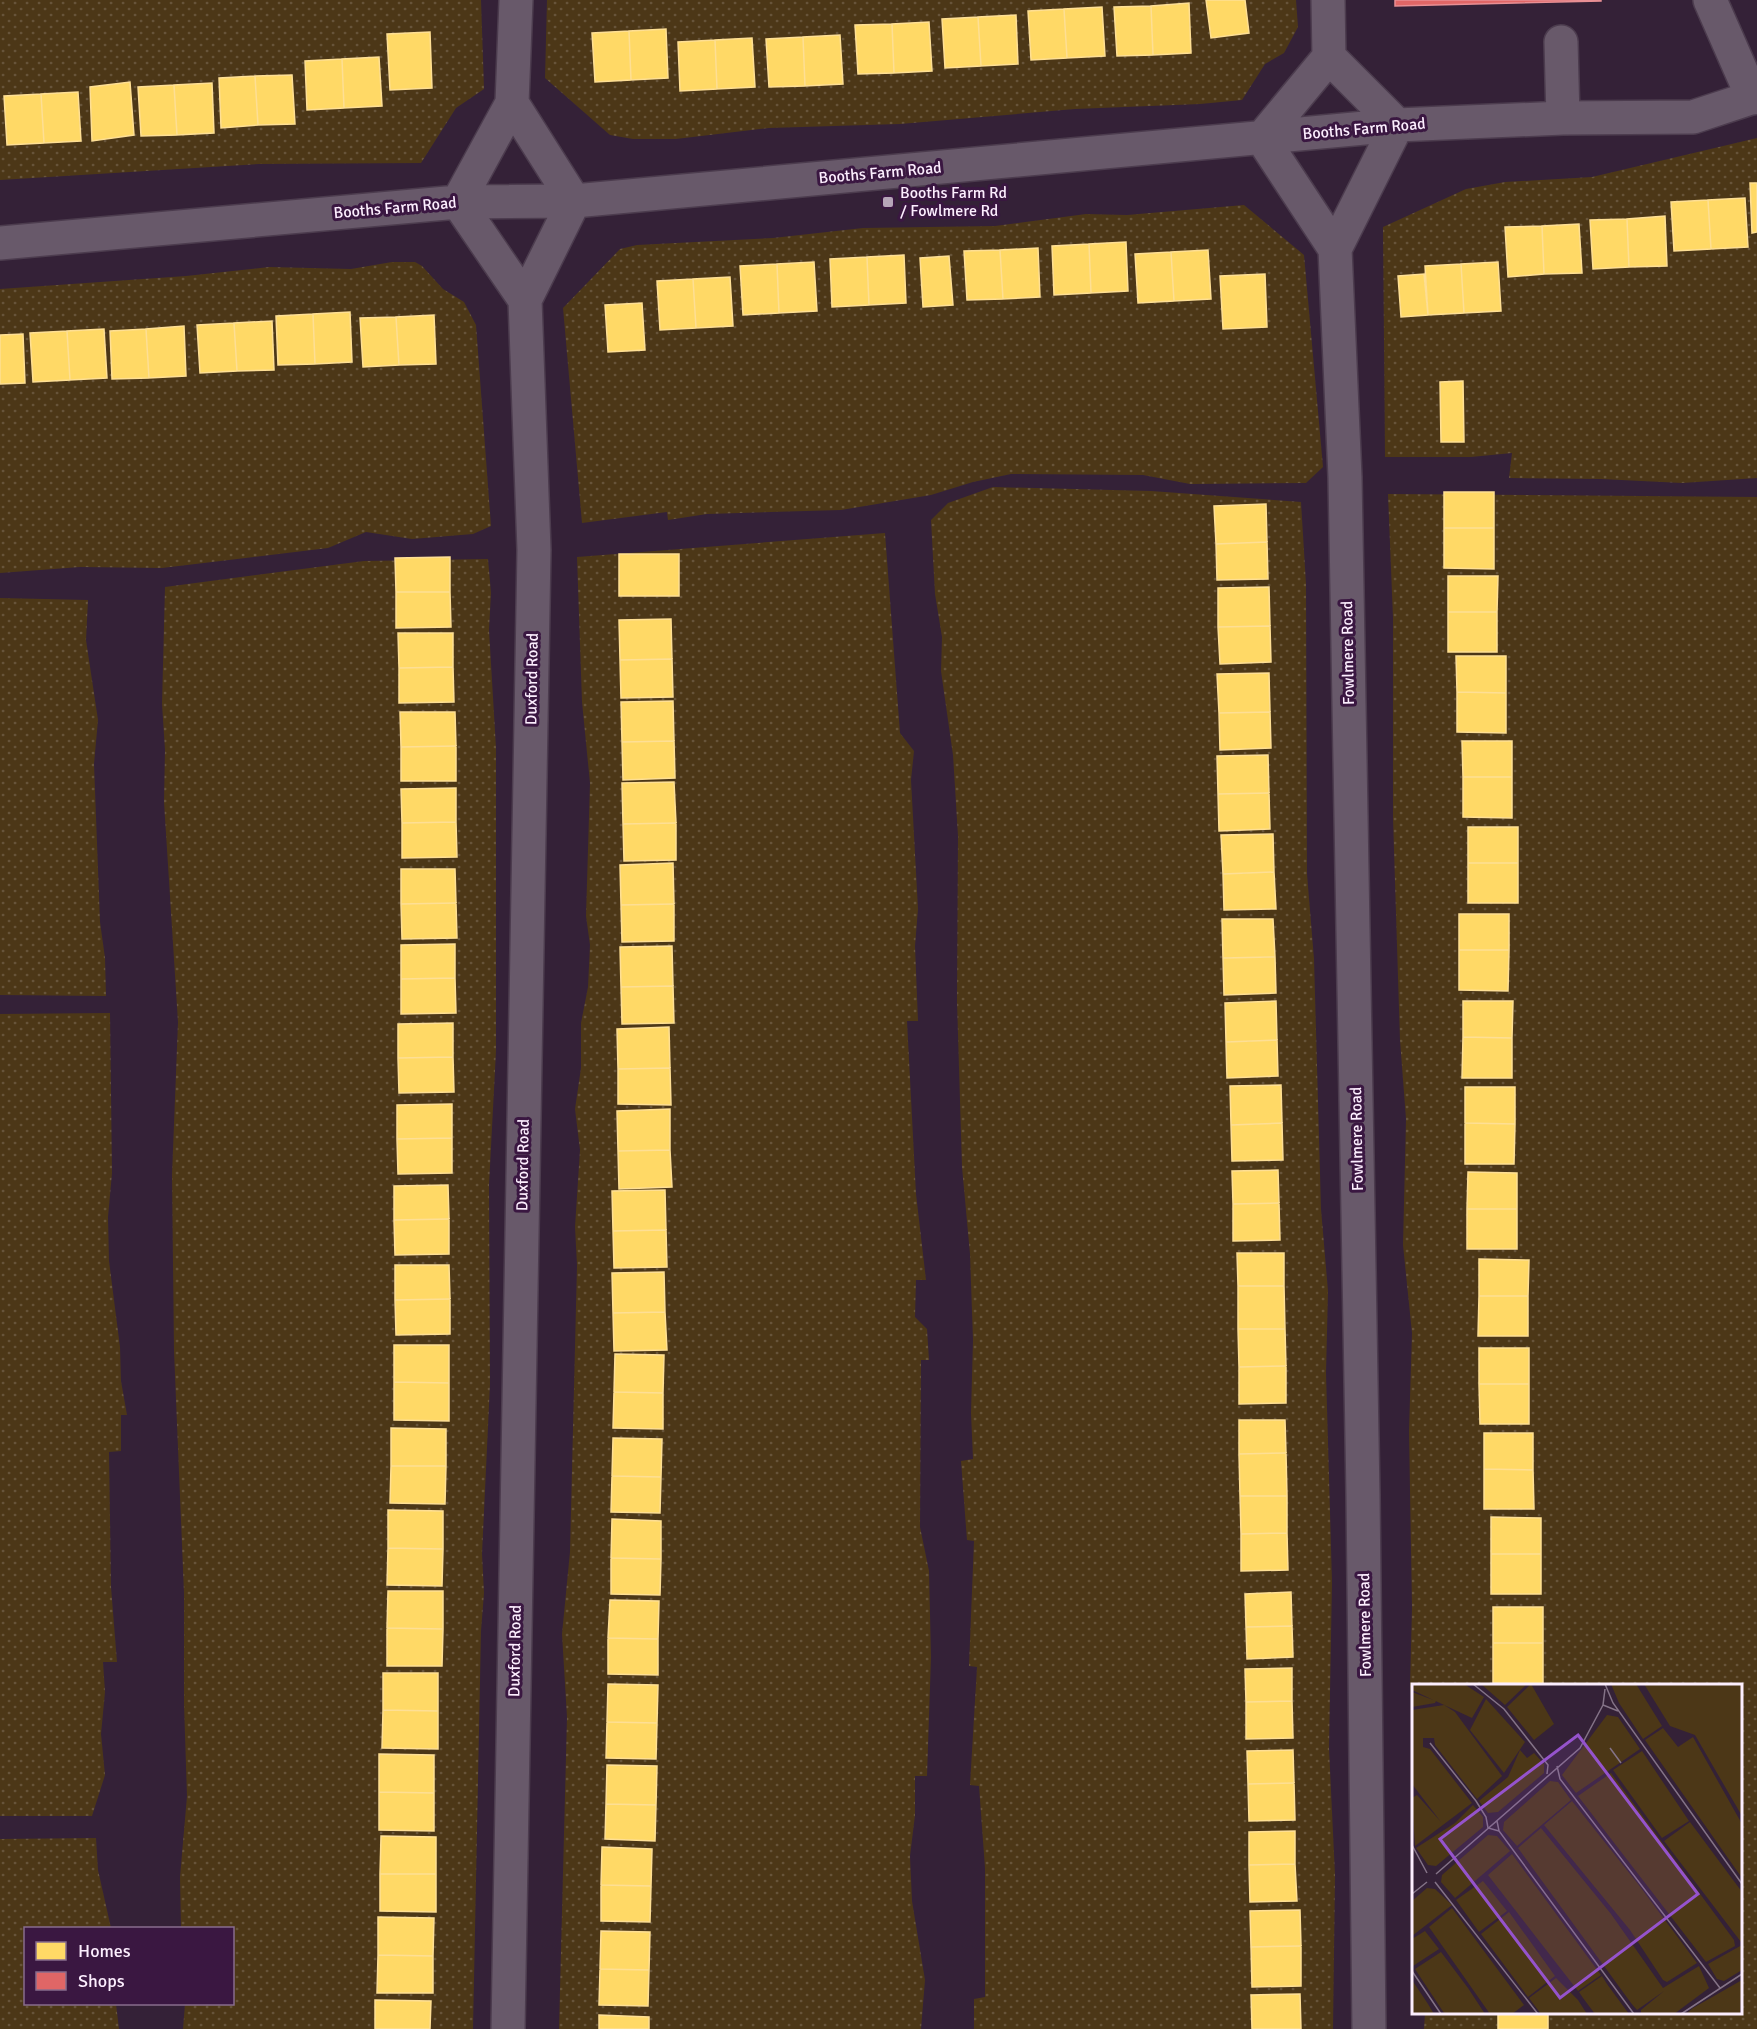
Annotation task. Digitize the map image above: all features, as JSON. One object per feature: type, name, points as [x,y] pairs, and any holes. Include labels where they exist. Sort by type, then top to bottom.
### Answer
[{"type":"street","points":[[516,0],[512,103],[458,202],[525,300]]},
{"type":"street","points":[[1328,0],[1329,57],[1262,138],[1335,249]]},
{"type":"street","points":[[1710,0],[1755,97]]},
{"type":"street","points":[[1561,42],[1563,118]]},
{"type":"street","points":[[1329,57],[1397,125]]},
{"type":"street","name":"Booths Farm Road","points":[[0,243],[458,202],[574,201],[1397,125],[1563,118],[1693,117],[1755,97]]},
{"type":"street","points":[[512,103],[574,201]]},
{"type":"street","name":"Fowlmere Road","points":[[1368,2029],[1362,1435],[1345,489],[1335,249],[1397,125]]},
{"type":"street","name":"Duxford Road","points":[[508,2029],[534,550],[525,300],[574,201]]},
{"type":"shaded area","points":[[0,0],[481,0],[484,89],[456,108],[421,163],[259,164],[0,180]]},
{"type":"shaded area","points":[[547,0],[1296,0],[1298,27],[1284,53],[1265,64],[1242,100],[1075,109],[900,124],[769,128],[676,139],[633,139],[610,135],[545,78]]},
{"type":"shaded area","points":[[1757,138],[1757,478],[1682,483],[1509,478],[1512,453],[1471,457],[1385,457],[1383,227],[1466,189],[1505,182],[1592,177]]},
{"type":"shaded area","points":[[1244,205],[1304,255],[1323,467],[1306,483],[1190,484],[1143,475],[1011,474],[973,482],[931,495],[841,510],[707,514],[668,520],[667,512],[582,523],[563,308],[620,249],[637,245],[773,238],[863,228],[995,226],[1086,214],[1127,215]]},
{"type":"shaded area","points":[[392,262],[415,262],[422,266],[443,289],[464,302],[476,325],[491,526],[473,534],[412,539],[366,532],[328,548],[162,568],[80,567],[0,573],[0,289],[186,276],[269,267],[351,269]]},
{"type":"shaded area","points":[[993,487],[1151,491],[1301,502],[1306,584],[1307,874],[1314,959],[1321,1209],[1328,1291],[1326,1373],[1332,1582],[1329,1748],[1335,1875],[1333,2029],[974,2029],[974,1999],[985,1997],[985,1868],[979,1786],[970,1785],[977,1667],[969,1666],[974,1541],[967,1540],[961,1461],[973,1459],[971,1413],[973,1340],[970,1254],[962,1167],[957,1001],[958,836],[953,755],[941,671],[942,637],[935,594],[931,520],[948,503]]},
{"type":"shaded area","points":[[1388,494],[1757,497],[1757,2029],[1424,2029],[1425,2014],[1742,2014],[1742,1684],[1412,1684],[1412,1707],[1409,1431],[1412,1333],[1403,1245],[1406,1119],[1400,1040],[1393,818],[1393,618]]},
{"type":"shaded area","points":[[885,533],[900,733],[914,751],[911,780],[918,909],[915,946],[918,1021],[907,1021],[916,1194],[926,1280],[916,1280],[915,1317],[927,1329],[929,1360],[921,1360],[920,1527],[929,1571],[931,1657],[927,1776],[915,1776],[915,1815],[910,1856],[912,1901],[925,1980],[921,2029],[559,2029],[567,1717],[562,1634],[570,1552],[577,1265],[575,1227],[580,1150],[575,1109],[581,1068],[581,1023],[588,987],[590,945],[586,916],[590,783],[582,702],[577,557]]},
{"type":"shaded area","points":[[488,559],[491,593],[489,630],[496,748],[496,1051],[489,1185],[490,1384],[482,1554],[484,1593],[481,1631],[473,2029],[183,2029],[185,2005],[234,2005],[234,1927],[181,1927],[180,1877],[187,1796],[184,1593],[174,1351],[172,1175],[178,1022],[164,802],[165,750],[162,704],[165,587],[364,561]]},
{"type":"shaded area","points":[[0,598],[88,600],[86,640],[98,720],[94,764],[100,922],[105,958],[106,996],[0,995]]},
{"type":"shaded area","points":[[110,1013],[112,1173],[108,1217],[109,1261],[120,1347],[121,1381],[127,1415],[121,1415],[121,1451],[109,1452],[111,1587],[117,1662],[103,1662],[105,1692],[101,1734],[105,1775],[92,1816],[0,1816],[0,1014]]},
{"type":"shaded area","points":[[96,1838],[98,1870],[111,1927],[24,1927],[24,2005],[116,2005],[119,2029],[0,2029],[0,1839]]},
{"type":"building: Homes","points":[[1206,0],[1245,0],[1249,33],[1211,38]]},
{"type":"building: Homes","points":[[1189,3],[1191,53],[1153,55],[1151,6]]},
{"type":"building: Homes","points":[[1151,6],[1153,55],[1117,56],[1114,7]]},
{"type":"building: Homes","points":[[1102,7],[1105,56],[1067,58],[1064,9]]},
{"type":"building: Homes","points":[[1064,9],[1067,58],[1031,60],[1028,11]]},
{"type":"building: Homes","points":[[1016,15],[1018,64],[981,66],[978,17]]},
{"type":"building: Homes","points":[[978,17],[981,66],[945,68],[942,19]]},
{"type":"building: Homes","points":[[929,22],[932,71],[894,73],[892,24]]},
{"type":"building: Homes","points":[[892,24],[894,73],[858,74],[855,25]]},
{"type":"building: Homes","points":[[666,29],[668,78],[631,80],[629,31]]},
{"type":"building: Homes","points":[[629,31],[631,80],[595,82],[592,33]]},
{"type":"building: Homes","points":[[430,32],[432,88],[390,90],[387,34]]},
{"type":"building: Homes","points":[[840,35],[843,84],[805,86],[803,37]]},
{"type":"building: Homes","points":[[803,37],[805,86],[769,87],[766,39]]},
{"type":"building: Homes","points":[[752,38],[755,87],[717,89],[715,40]]},
{"type":"building: Homes","points":[[715,40],[717,89],[680,91],[678,42]]},
{"type":"building: Homes","points":[[379,57],[382,106],[344,108],[342,59]]},
{"type":"building: Homes","points":[[342,59],[344,108],[307,110],[305,61]]},
{"type":"building: Homes","points":[[292,75],[295,124],[258,125],[255,76]]},
{"type":"building: Homes","points":[[255,76],[258,125],[221,128],[219,78]]},
{"type":"building: Homes","points":[[130,82],[134,135],[92,141],[90,87]]},
{"type":"building: Homes","points":[[212,83],[214,133],[177,135],[174,85]]},
{"type":"building: Homes","points":[[174,85],[177,135],[141,136],[138,87]]},
{"type":"building: Homes","points":[[78,92],[81,141],[44,143],[41,94]]},
{"type":"building: Homes","points":[[41,94],[44,143],[7,145],[4,96]]},
{"type":"building: Homes","points":[[1750,183],[1757,183],[1757,232],[1752,233]]},
{"type":"building: Homes","points":[[1745,198],[1748,247],[1711,249],[1708,200]]},
{"type":"building: Homes","points":[[1708,200],[1711,249],[1674,251],[1671,202]]},
{"type":"building: Homes","points":[[1665,216],[1667,266],[1629,267],[1627,219]]},
{"type":"building: Homes","points":[[1627,219],[1629,267],[1593,269],[1590,220]]},
{"type":"building: Homes","points":[[1579,224],[1582,273],[1544,274],[1542,226]]},
{"type":"building: Homes","points":[[1542,226],[1544,274],[1508,277],[1505,227]]},
{"type":"building: Homes","points":[[1126,242],[1128,291],[1091,293],[1089,244]]},
{"type":"building: Homes","points":[[1089,244],[1091,293],[1054,295],[1052,246]]},
{"type":"building: Homes","points":[[1038,248],[1040,297],[1003,299],[1000,250]]},
{"type":"building: Homes","points":[[1000,250],[1003,299],[967,300],[964,251]]},
{"type":"building: Homes","points":[[1208,250],[1211,299],[1174,301],[1171,252]]},
{"type":"building: Homes","points":[[1171,252],[1174,301],[1138,303],[1135,254]]},
{"type":"building: Homes","points":[[904,255],[906,303],[869,305],[867,257]]},
{"type":"building: Homes","points":[[949,256],[953,305],[923,307],[920,258]]},
{"type":"building: Homes","points":[[867,257],[869,305],[832,307],[830,259]]},
{"type":"building: Homes","points":[[814,262],[817,311],[779,313],[777,264]]},
{"type":"building: Homes","points":[[1498,262],[1501,311],[1464,313],[1461,264]]},
{"type":"building: Homes","points":[[777,264],[779,313],[743,315],[740,266]]},
{"type":"building: Homes","points":[[1461,264],[1464,313],[1428,315],[1425,266]]},
{"type":"building: Homes","points":[[1265,274],[1267,327],[1223,329],[1220,276]]},
{"type":"building: Homes","points":[[1424,274],[1428,315],[1401,317],[1398,276]]},
{"type":"building: Homes","points":[[730,277],[733,326],[696,328],[693,279]]},
{"type":"building: Homes","points":[[693,279],[696,328],[660,330],[657,281]]},
{"type":"building: Homes","points":[[642,303],[645,350],[608,352],[605,305]]},
{"type":"building: Homes","points":[[350,312],[352,362],[315,364],[313,314]]},
{"type":"building: Homes","points":[[313,314],[315,364],[278,365],[276,316]]},
{"type":"building: Homes","points":[[434,315],[436,364],[399,365],[396,317]]},
{"type":"building: Homes","points":[[396,317],[399,365],[363,367],[360,318]]},
{"type":"building: Homes","points":[[272,321],[274,370],[237,371],[234,323]]},
{"type":"building: Homes","points":[[234,323],[237,371],[200,373],[197,325]]},
{"type":"building: Homes","points":[[184,326],[186,376],[149,378],[146,329]]},
{"type":"building: Homes","points":[[104,329],[107,378],[70,380],[67,331]]},
{"type":"building: Homes","points":[[146,329],[149,378],[112,379],[110,331]]},
{"type":"building: Homes","points":[[67,331],[70,380],[33,382],[30,333]]},
{"type":"building: Homes","points":[[23,334],[25,383],[0,384],[0,335]]},
{"type":"building: Homes","points":[[1463,381],[1464,442],[1441,442],[1440,382]]},
{"type":"building: Homes","points":[[1444,492],[1494,492],[1494,528],[1444,528]]},
{"type":"building: Homes","points":[[1266,504],[1267,542],[1216,544],[1214,506]]},
{"type":"building: Homes","points":[[1444,528],[1494,528],[1494,569],[1444,568]]},
{"type":"building: Homes","points":[[1267,542],[1268,579],[1217,580],[1216,544]]},
{"type":"building: Homes","points":[[619,554],[679,554],[679,596],[619,596]]},
{"type":"building: Homes","points":[[450,557],[450,592],[396,592],[395,558]]},
{"type":"building: Homes","points":[[1448,576],[1498,576],[1497,612],[1448,612]]},
{"type":"building: Homes","points":[[1269,587],[1270,626],[1218,627],[1218,588]]},
{"type":"building: Homes","points":[[396,592],[450,592],[451,627],[396,628]]},
{"type":"building: Homes","points":[[1448,612],[1497,612],[1497,652],[1448,652]]},
{"type":"building: Homes","points":[[671,619],[672,659],[620,660],[619,620]]},
{"type":"building: Homes","points":[[1270,626],[1271,662],[1220,664],[1218,627]]},
{"type":"building: Homes","points":[[398,633],[453,633],[453,667],[399,668]]},
{"type":"building: Homes","points":[[1456,656],[1506,656],[1506,693],[1457,692]]},
{"type":"building: Homes","points":[[672,659],[673,697],[621,698],[620,660]]},
{"type":"building: Homes","points":[[453,667],[454,702],[399,703],[399,668]]},
{"type":"building: Homes","points":[[1269,673],[1270,712],[1219,713],[1217,674]]},
{"type":"building: Homes","points":[[1457,692],[1506,693],[1506,733],[1457,732]]},
{"type":"building: Homes","points":[[673,701],[674,741],[622,742],[621,702]]},
{"type":"building: Homes","points":[[400,712],[455,712],[456,746],[401,747]]},
{"type":"building: Homes","points":[[1270,712],[1271,748],[1220,750],[1219,713]]},
{"type":"building: Homes","points":[[674,741],[675,778],[623,780],[622,742]]},
{"type":"building: Homes","points":[[1462,741],[1512,741],[1512,777],[1463,777]]},
{"type":"building: Homes","points":[[456,746],[456,781],[401,781],[401,747]]},
{"type":"building: Homes","points":[[1268,755],[1269,793],[1218,794],[1217,756]]},
{"type":"building: Homes","points":[[1463,777],[1512,777],[1512,818],[1463,817]]},
{"type":"building: Homes","points":[[674,782],[676,823],[623,824],[622,783]]},
{"type":"building: Homes","points":[[456,788],[456,822],[402,823],[401,789]]},
{"type":"building: Homes","points":[[1269,793],[1270,829],[1219,831],[1218,794]]},
{"type":"building: Homes","points":[[456,822],[457,857],[402,858],[402,823]]},
{"type":"building: Homes","points":[[676,823],[676,860],[624,861],[623,824]]},
{"type":"building: Homes","points":[[1468,827],[1518,827],[1518,863],[1468,863]]},
{"type":"building: Homes","points":[[1273,834],[1274,872],[1223,874],[1221,835]]},
{"type":"building: Homes","points":[[673,863],[674,904],[621,905],[620,865]]},
{"type":"building: Homes","points":[[1468,863],[1518,863],[1518,903],[1468,903]]},
{"type":"building: Homes","points":[[401,869],[455,869],[456,903],[401,904]]},
{"type":"building: Homes","points":[[1274,872],[1276,909],[1224,910],[1223,874]]},
{"type":"building: Homes","points":[[456,903],[457,938],[402,939],[401,904]]},
{"type":"building: Homes","points":[[674,904],[674,941],[622,942],[621,905]]},
{"type":"building: Homes","points":[[1459,914],[1509,914],[1509,950],[1459,950]]},
{"type":"building: Homes","points":[[1222,919],[1273,919],[1275,957],[1223,958]]},
{"type":"building: Homes","points":[[455,944],[455,978],[401,979],[401,945]]},
{"type":"building: Homes","points":[[672,946],[673,986],[621,987],[620,947]]},
{"type":"building: Homes","points":[[1459,950],[1509,950],[1508,991],[1459,990]]},
{"type":"building: Homes","points":[[1275,957],[1276,993],[1224,995],[1223,958]]},
{"type":"building: Homes","points":[[455,978],[456,1013],[401,1014],[401,979]]},
{"type":"building: Homes","points":[[673,986],[674,1023],[622,1024],[621,987]]},
{"type":"building: Homes","points":[[1276,1001],[1277,1040],[1226,1042],[1225,1003]]},
{"type":"building: Homes","points":[[1463,1001],[1513,1001],[1512,1038],[1463,1037]]},
{"type":"building: Homes","points":[[453,1023],[453,1057],[398,1058],[398,1024]]},
{"type":"building: Homes","points":[[669,1027],[670,1068],[618,1069],[617,1029]]},
{"type":"building: Homes","points":[[1463,1037],[1512,1038],[1512,1078],[1462,1078]]},
{"type":"building: Homes","points":[[1277,1040],[1278,1076],[1227,1078],[1226,1042]]},
{"type":"building: Homes","points":[[453,1057],[454,1092],[399,1093],[398,1058]]},
{"type":"building: Homes","points":[[670,1068],[671,1105],[618,1104],[618,1069]]},
{"type":"building: Homes","points":[[1281,1085],[1282,1123],[1231,1125],[1230,1086]]},
{"type":"building: Homes","points":[[1465,1087],[1515,1087],[1515,1124],[1465,1123]]},
{"type":"building: Homes","points":[[452,1104],[452,1138],[397,1139],[397,1105]]},
{"type":"building: Homes","points":[[670,1109],[670,1150],[618,1151],[617,1111]]},
{"type":"building: Homes","points":[[1282,1123],[1283,1160],[1232,1161],[1231,1125]]},
{"type":"building: Homes","points":[[1465,1123],[1515,1124],[1514,1164],[1465,1164]]},
{"type":"building: Homes","points":[[452,1138],[452,1173],[398,1174],[397,1139]]},
{"type":"building: Homes","points":[[670,1150],[672,1187],[619,1189],[618,1151]]},
{"type":"building: Homes","points":[[1278,1170],[1279,1203],[1233,1204],[1232,1171]]},
{"type":"building: Homes","points":[[1468,1172],[1517,1173],[1517,1209],[1467,1209]]},
{"type":"building: Homes","points":[[448,1185],[449,1219],[394,1220],[394,1186]]},
{"type":"building: Homes","points":[[665,1190],[666,1230],[613,1231],[612,1191]]},
{"type":"building: Homes","points":[[1279,1203],[1280,1240],[1233,1241],[1233,1204]]},
{"type":"building: Homes","points":[[1467,1209],[1517,1209],[1517,1249],[1467,1249]]},
{"type":"building: Homes","points":[[449,1219],[449,1254],[395,1255],[394,1220]]},
{"type":"building: Homes","points":[[666,1230],[667,1267],[614,1268],[613,1231]]},
{"type":"building: Homes","points":[[1237,1253],[1284,1253],[1284,1286],[1238,1286]]},
{"type":"building: Homes","points":[[1479,1259],[1529,1260],[1528,1296],[1479,1296]]},
{"type":"building: Homes","points":[[395,1265],[449,1265],[450,1299],[395,1300]]},
{"type":"building: Homes","points":[[664,1272],[665,1312],[613,1313],[612,1273]]},
{"type":"building: Homes","points":[[1238,1286],[1284,1286],[1285,1329],[1238,1329]]},
{"type":"building: Homes","points":[[1479,1296],[1528,1296],[1528,1336],[1478,1336]]},
{"type":"building: Homes","points":[[450,1299],[450,1334],[396,1335],[395,1300]]},
{"type":"building: Homes","points":[[665,1312],[667,1350],[614,1351],[613,1313]]},
{"type":"building: Homes","points":[[1238,1329],[1285,1329],[1286,1366],[1239,1367]]},
{"type":"building: Homes","points":[[394,1345],[449,1345],[449,1383],[394,1382]]},
{"type":"building: Homes","points":[[1479,1348],[1529,1348],[1529,1384],[1479,1384]]},
{"type":"building: Homes","points":[[615,1354],[664,1355],[663,1393],[614,1392]]},
{"type":"building: Homes","points":[[1286,1366],[1286,1403],[1239,1404],[1239,1367]]},
{"type":"building: Homes","points":[[394,1382],[449,1383],[449,1421],[394,1420]]},
{"type":"building: Homes","points":[[1479,1384],[1529,1384],[1529,1424],[1480,1424]]},
{"type":"building: Homes","points":[[614,1392],[663,1393],[663,1429],[613,1428]]},
{"type":"building: Homes","points":[[1239,1420],[1285,1420],[1286,1453],[1239,1454]]},
{"type":"building: Homes","points":[[391,1428],[446,1429],[446,1466],[391,1466]]},
{"type":"building: Homes","points":[[1484,1433],[1533,1433],[1533,1470],[1484,1469]]},
{"type":"building: Homes","points":[[613,1438],[662,1439],[661,1477],[612,1476]]},
{"type":"building: Homes","points":[[1286,1453],[1287,1496],[1240,1496],[1239,1454]]},
{"type":"building: Homes","points":[[391,1466],[446,1466],[445,1504],[390,1503]]},
{"type":"building: Homes","points":[[1484,1469],[1533,1470],[1534,1509],[1484,1509]]},
{"type":"building: Homes","points":[[612,1476],[661,1477],[660,1513],[611,1512]]},
{"type":"building: Homes","points":[[1240,1496],[1287,1496],[1287,1533],[1241,1534]]},
{"type":"building: Homes","points":[[388,1510],[443,1511],[443,1549],[388,1548]]},
{"type":"building: Homes","points":[[1491,1517],[1541,1518],[1541,1554],[1491,1554]]},
{"type":"building: Homes","points":[[612,1519],[661,1521],[661,1559],[611,1558]]},
{"type":"building: Homes","points":[[1287,1533],[1288,1570],[1241,1571],[1241,1534]]},
{"type":"building: Homes","points":[[388,1548],[443,1549],[442,1586],[387,1585]]},
{"type":"building: Homes","points":[[1491,1554],[1541,1554],[1541,1594],[1491,1594]]},
{"type":"building: Homes","points":[[611,1558],[661,1559],[660,1595],[611,1594]]},
{"type":"building: Homes","points":[[388,1591],[443,1591],[443,1629],[387,1628]]},
{"type":"building: Homes","points":[[1291,1592],[1292,1626],[1246,1627],[1245,1594]]},
{"type":"building: Homes","points":[[610,1600],[659,1601],[658,1639],[608,1638]]},
{"type":"building: Homes","points":[[1493,1607],[1543,1607],[1543,1643],[1493,1643]]},
{"type":"building: Homes","points":[[1292,1626],[1293,1657],[1247,1659],[1246,1627]]},
{"type":"building: Homes","points":[[387,1628],[443,1629],[442,1666],[387,1666]]},
{"type":"building: Homes","points":[[608,1638],[658,1639],[658,1675],[608,1674]]},
{"type":"building: Homes","points":[[1493,1643],[1543,1643],[1543,1684],[1493,1683]]},
{"type":"building: Homes","points":[[1292,1668],[1292,1701],[1246,1702],[1245,1669]]},
{"type":"building: Homes","points":[[383,1673],[438,1673],[438,1711],[383,1710]]},
{"type":"building: Homes","points":[[608,1684],[658,1685],[657,1723],[607,1722]]},
{"type":"building: Homes","points":[[1292,1701],[1293,1738],[1246,1739],[1246,1702]]},
{"type":"building: Homes","points":[[383,1710],[438,1711],[438,1749],[382,1748]]},
{"type":"building: Homes","points":[[607,1722],[657,1723],[656,1759],[606,1758]]},
{"type":"building: Homes","points":[[1293,1750],[1294,1783],[1248,1784],[1247,1751]]},
{"type":"building: Homes","points":[[379,1754],[434,1755],[434,1793],[379,1792]]},
{"type":"building: Homes","points":[[607,1765],[657,1766],[656,1805],[606,1804]]},
{"type":"building: Homes","points":[[1294,1783],[1295,1820],[1249,1821],[1248,1784]]},
{"type":"building: Homes","points":[[379,1792],[434,1793],[434,1831],[379,1830]]},
{"type":"building: Homes","points":[[606,1804],[656,1805],[655,1841],[605,1839]]},
{"type":"building: Homes","points":[[1295,1831],[1295,1864],[1249,1865],[1249,1832]]},
{"type":"building: Homes","points":[[381,1836],[436,1837],[436,1874],[380,1874]]},
{"type":"building: Homes","points":[[602,1847],[652,1849],[651,1886],[601,1885]]},
{"type":"building: Homes","points":[[1295,1864],[1297,1901],[1250,1902],[1249,1865]]},
{"type":"building: Homes","points":[[380,1874],[436,1874],[436,1912],[380,1911]]},
{"type":"building: Homes","points":[[601,1885],[651,1886],[650,1922],[601,1921]]},
{"type":"building: Homes","points":[[1300,1910],[1301,1946],[1251,1947],[1250,1911]]},
{"type":"building: Homes","points":[[378,1917],[434,1918],[433,1956],[378,1955]]},
{"type":"building: Homes","points":[[601,1931],[650,1932],[649,1970],[600,1969]]},
{"type":"building: Homes","points":[[1301,1946],[1301,1986],[1252,1987],[1251,1947]]},
{"type":"building: Homes","points":[[378,1955],[433,1956],[433,1993],[377,1993]]},
{"type":"building: Homes","points":[[600,1969],[649,1970],[648,2006],[599,2005]]},
{"type":"building: Homes","points":[[1300,1994],[1301,2029],[1252,2029],[1251,1995]]},
{"type":"building: Homes","points":[[375,2000],[431,2001],[430,2029],[375,2029]]},
{"type":"building: Homes","points":[[1498,2014],[1548,2014],[1548,2029],[1498,2029]]},
{"type":"building: Homes","points":[[599,2015],[649,2017],[649,2029],[599,2029]]},
{"type":"building: Shops","points":[[1395,0],[1601,0],[1601,1],[1395,6]]},
{"type":"place","name":"Booths Farm Rd / Fowlmere Rd","points":[[888,202]]}]
